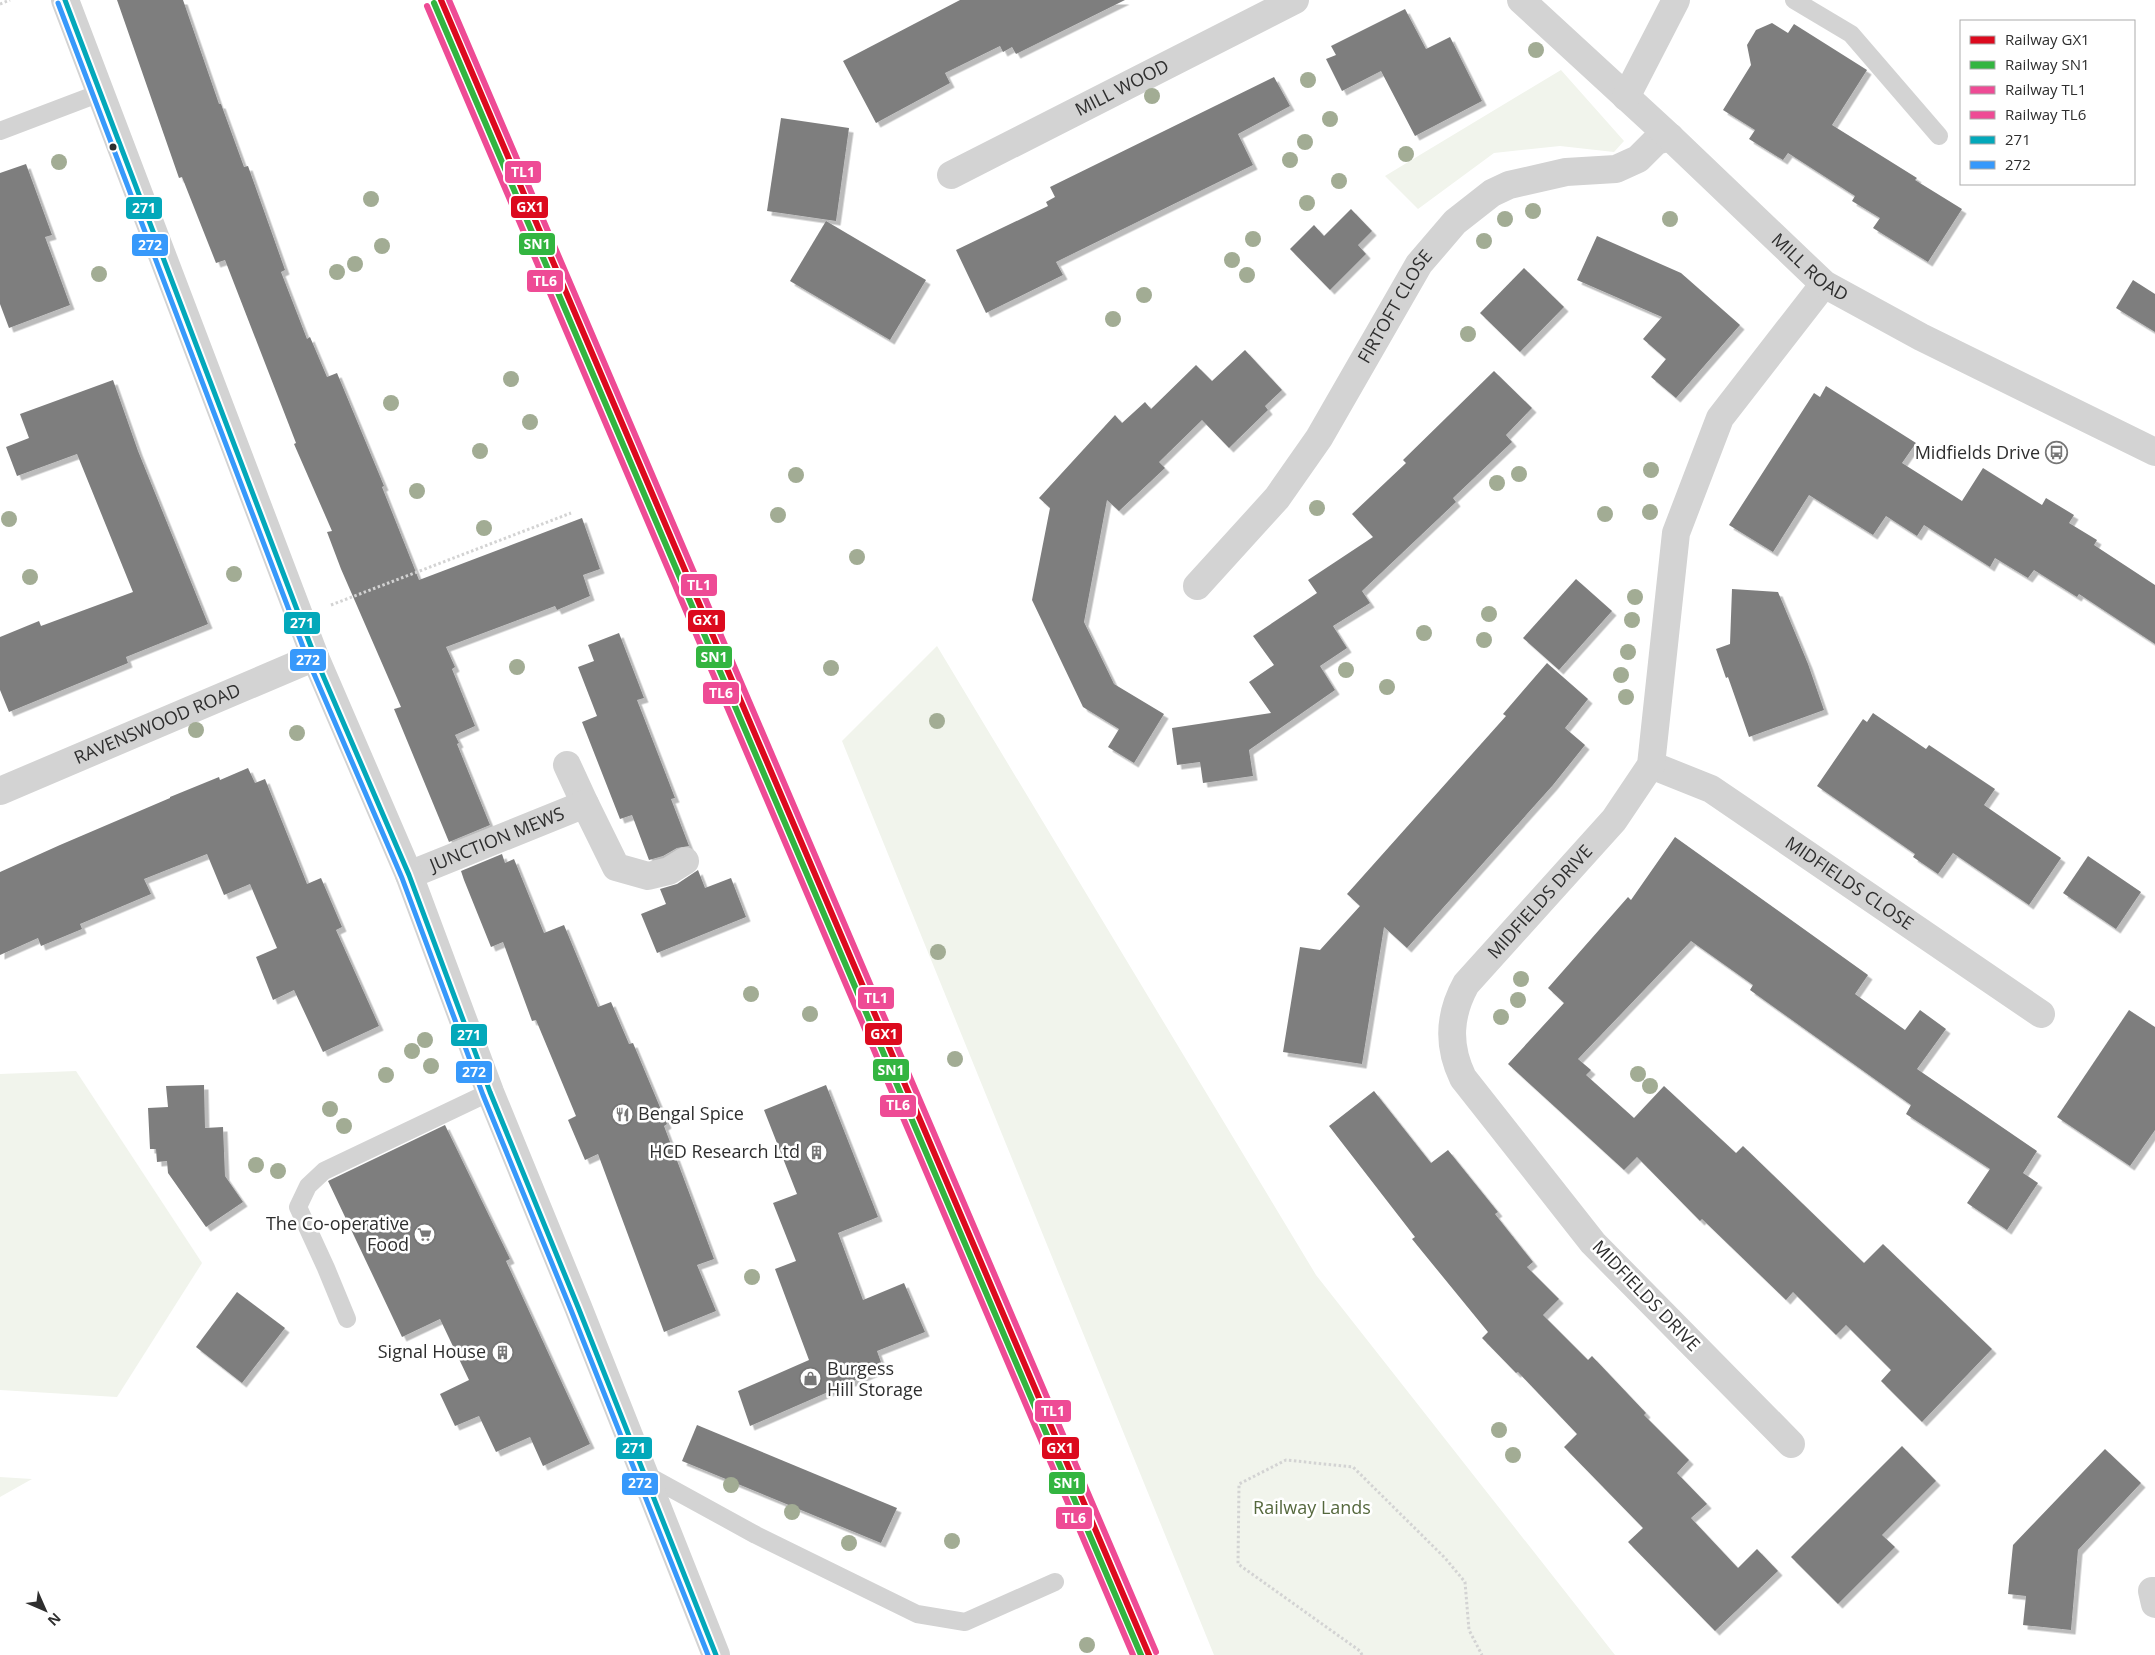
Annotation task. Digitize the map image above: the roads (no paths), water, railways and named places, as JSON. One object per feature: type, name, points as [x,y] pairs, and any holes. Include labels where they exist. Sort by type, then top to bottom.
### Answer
[{"type":"street","points":[[65,0],[315,657],[409,876],[490,1092],[581,1314],[716,1655]]},
{"type":"street","name":"MILL WOOD","points":[[951,175],[1295,0]]},
{"type":"street","name":"MILL ROAD","points":[[1521,0],[1670,137],[1824,284],[1921,338],[2155,452]]},
{"type":"street","points":[[1626,96],[1676,0]]},
{"type":"street","name":"FIRTOFT CLOSE","points":[[1197,586],[1277,498],[1319,438],[1419,264],[1455,222],[1492,193],[1509,185],[1566,172],[1616,169],[1638,159],[1656,141],[1670,137]]},
{"type":"street","name":"MIDFIELDS DRIVE","points":[[1791,1444],[1593,1243],[1463,1078],[1454,1055],[1451,1028],[1454,1011],[1466,984],[1614,820],[1651,765],[1676,533],[1720,418],[1824,284]]},
{"type":"street","name":"RAVENSWOOD ROAD","points":[[0,792],[315,657]]},
{"type":"street","name":"JUNCTION MEWS","points":[[567,765],[616,867],[648,876],[669,871],[685,861]]},
{"type":"street","name":"MIDFIELDS CLOSE","points":[[1651,765],[1711,789],[2041,1014]]},
{"type":"street","name":"JUNCTION MEWS","points":[[409,876],[585,804]]},
{"type":"street","points":[[2155,1591],[2152,1592],[2155,1604]]},
{"type":"lane","points":[[1794,0],[1851,34],[1939,136]]},
{"type":"lane","points":[[0,131],[100,93]]},
{"type":"lane","points":[[347,1320],[298,1207],[308,1186],[324,1171],[490,1092]]},
{"type":"lane","points":[[643,1472],[756,1535],[917,1614],[965,1622],[1055,1582]]},
{"type":"rail line","name":"GX1","points":[[441,0],[1149,1655]]},
{"type":"rail line","name":"TL1","points":[[449,0],[1156,1652]]},
{"type":"rail line","name":"SN1","points":[[434,3],[1141,1655]]},
{"type":"rail line","name":"TL6","points":[[427,6],[1133,1655]]},
{"type":"place","name":"Midfields Drive","points":[[2056,453]]},
{"type":"place","name":"Bengal Spice","points":[[622,1114]]},
{"type":"place","name":"HCD Research Ltd","points":[[816,1152]]},
{"type":"place","name":"The Co-operative Food","points":[[425,1234]]},
{"type":"place","name":"Signal House","points":[[502,1352]]},
{"type":"place","name":"Burgess Hill Storage","points":[[811,1379]]},
{"type":"park label","name":"Railway Lands","points":[[1312,1508]]}]
